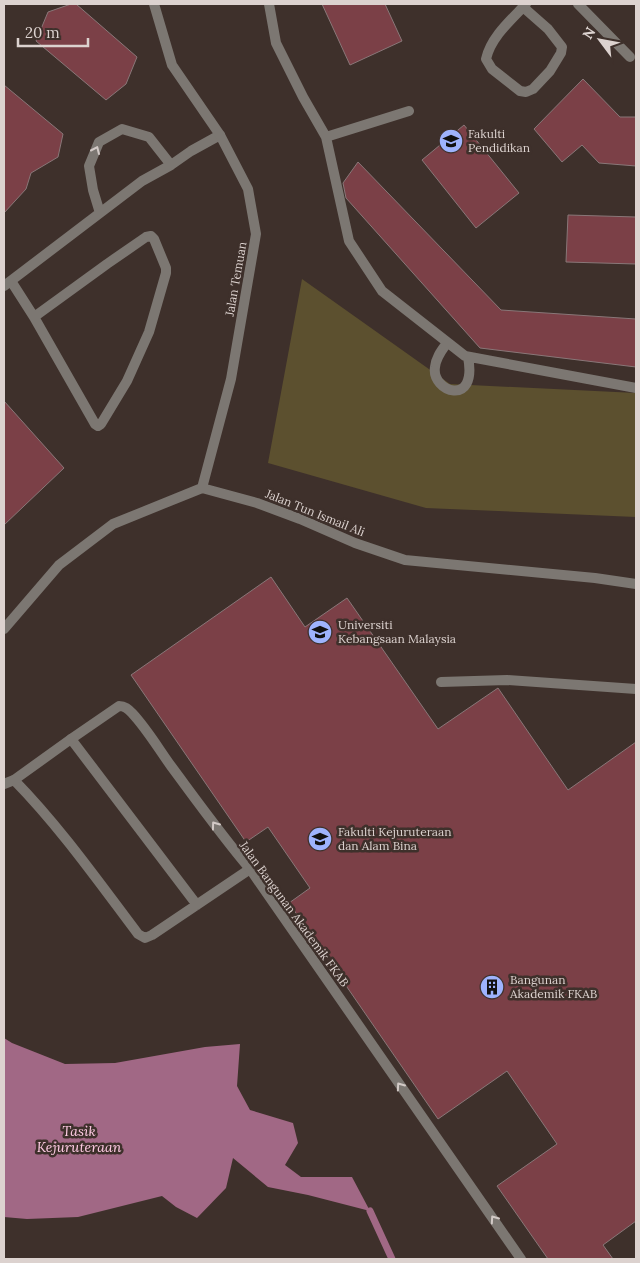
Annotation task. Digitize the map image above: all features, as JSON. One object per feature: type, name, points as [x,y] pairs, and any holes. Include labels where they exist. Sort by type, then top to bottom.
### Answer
[{"type":"street","name":"Jalan Temuan","points":[[154,4],[172,65],[220,135],[248,189],[256,234],[231,379],[202,488]]},
{"type":"street","points":[[269,4],[276,43],[303,97],[326,137],[349,240],[382,291],[464,356],[636,388]]},
{"type":"street","points":[[578,4],[630,57]]},
{"type":"street","points":[[524,5],[548,29],[562,47],[561,53],[550,71],[533,89],[526,92],[520,91],[492,69],[486,59],[488,50],[497,36],[524,5]]},
{"type":"street","points":[[326,137],[409,111]]},
{"type":"street","points":[[100,213],[93,190],[89,166],[99,142],[122,130],[149,137],[171,165]]},
{"type":"street","points":[[34,317],[146,237],[151,236],[154,239],[166,268],[166,273],[149,332],[127,381],[98,426],[95,424],[34,317],[7,283],[142,181],[220,135]]},
{"type":"street","points":[[447,342],[438,356],[435,366],[435,375],[438,382],[444,387],[451,390],[464,388],[470,375],[468,357]]},
{"type":"street","points":[[4,629],[59,565],[113,524],[202,488]]},
{"type":"street","name":"Jalan Tun Ismail Ali","points":[[202,488],[266,506],[355,544],[405,560],[586,577],[636,584]]},
{"type":"street","points":[[441,682],[508,680],[636,689]]},
{"type":"street","name":"Jalan Bangunan Akademik FKAB","points":[[4,784],[14,780],[119,706],[125,706],[131,711],[147,730],[169,764],[230,846],[250,870],[522,1259]]},
{"type":"street","points":[[71,739],[197,905]]},
{"type":"street","points":[[14,780],[66,838],[138,934],[145,938],[250,870]]},
{"type":"shaded area","points":[[302,279],[450,384],[636,393],[636,517],[426,508],[268,463]]},
{"type":"water","name":"Tasik Kejuruteraan","points":[[4,1038],[65,1064],[115,1063],[205,1047],[240,1044],[237,1086],[250,1110],[293,1123],[298,1143],[285,1165],[301,1177],[352,1177],[370,1211],[268,1187],[233,1158],[226,1188],[197,1218],[176,1207],[162,1196],[78,1217],[27,1219],[4,1217]]},
{"type":"building","points":[[76,4],[137,57],[126,84],[106,100],[36,41],[48,12]]},
{"type":"building","points":[[322,4],[385,4],[402,41],[350,65]]},
{"type":"building","points":[[583,79],[620,117],[636,117],[636,166],[599,163],[582,145],[562,162],[534,129]]},
{"type":"building","points":[[4,85],[63,134],[58,157],[31,173],[26,189],[4,213]]},
{"type":"building","points":[[464,125],[519,193],[476,228],[422,160]]},
{"type":"building","points":[[358,162],[501,310],[636,319],[636,367],[480,348],[346,198],[343,183]]},
{"type":"building","points":[[568,215],[636,217],[636,264],[566,262]]},
{"type":"building","points":[[4,401],[64,468],[4,525]]},
{"type":"building","name":"Bangunan Akademik FKAB","points":[[271,577],[305,627],[347,598],[438,729],[498,688],[568,790],[636,742],[636,1221],[603,1245],[613,1259],[548,1259],[497,1186],[557,1144],[507,1071],[438,1119],[289,903],[310,888],[268,827],[246,842],[131,675]]},
{"type":"waterway","points":[[370,1211],[392,1259]]},
{"type":"place","name":"Fakulti Pendidikan","points":[[451,141]]},
{"type":"place","name":"Universiti Kebangsaan Malaysia","points":[[320,632]]},
{"type":"place","name":"Fakulti Kejuruteraan dan Alam Bina","points":[[320,839]]},
{"type":"place","name":"Bangunan Akademik FKAB","points":[[492,987]]}]
